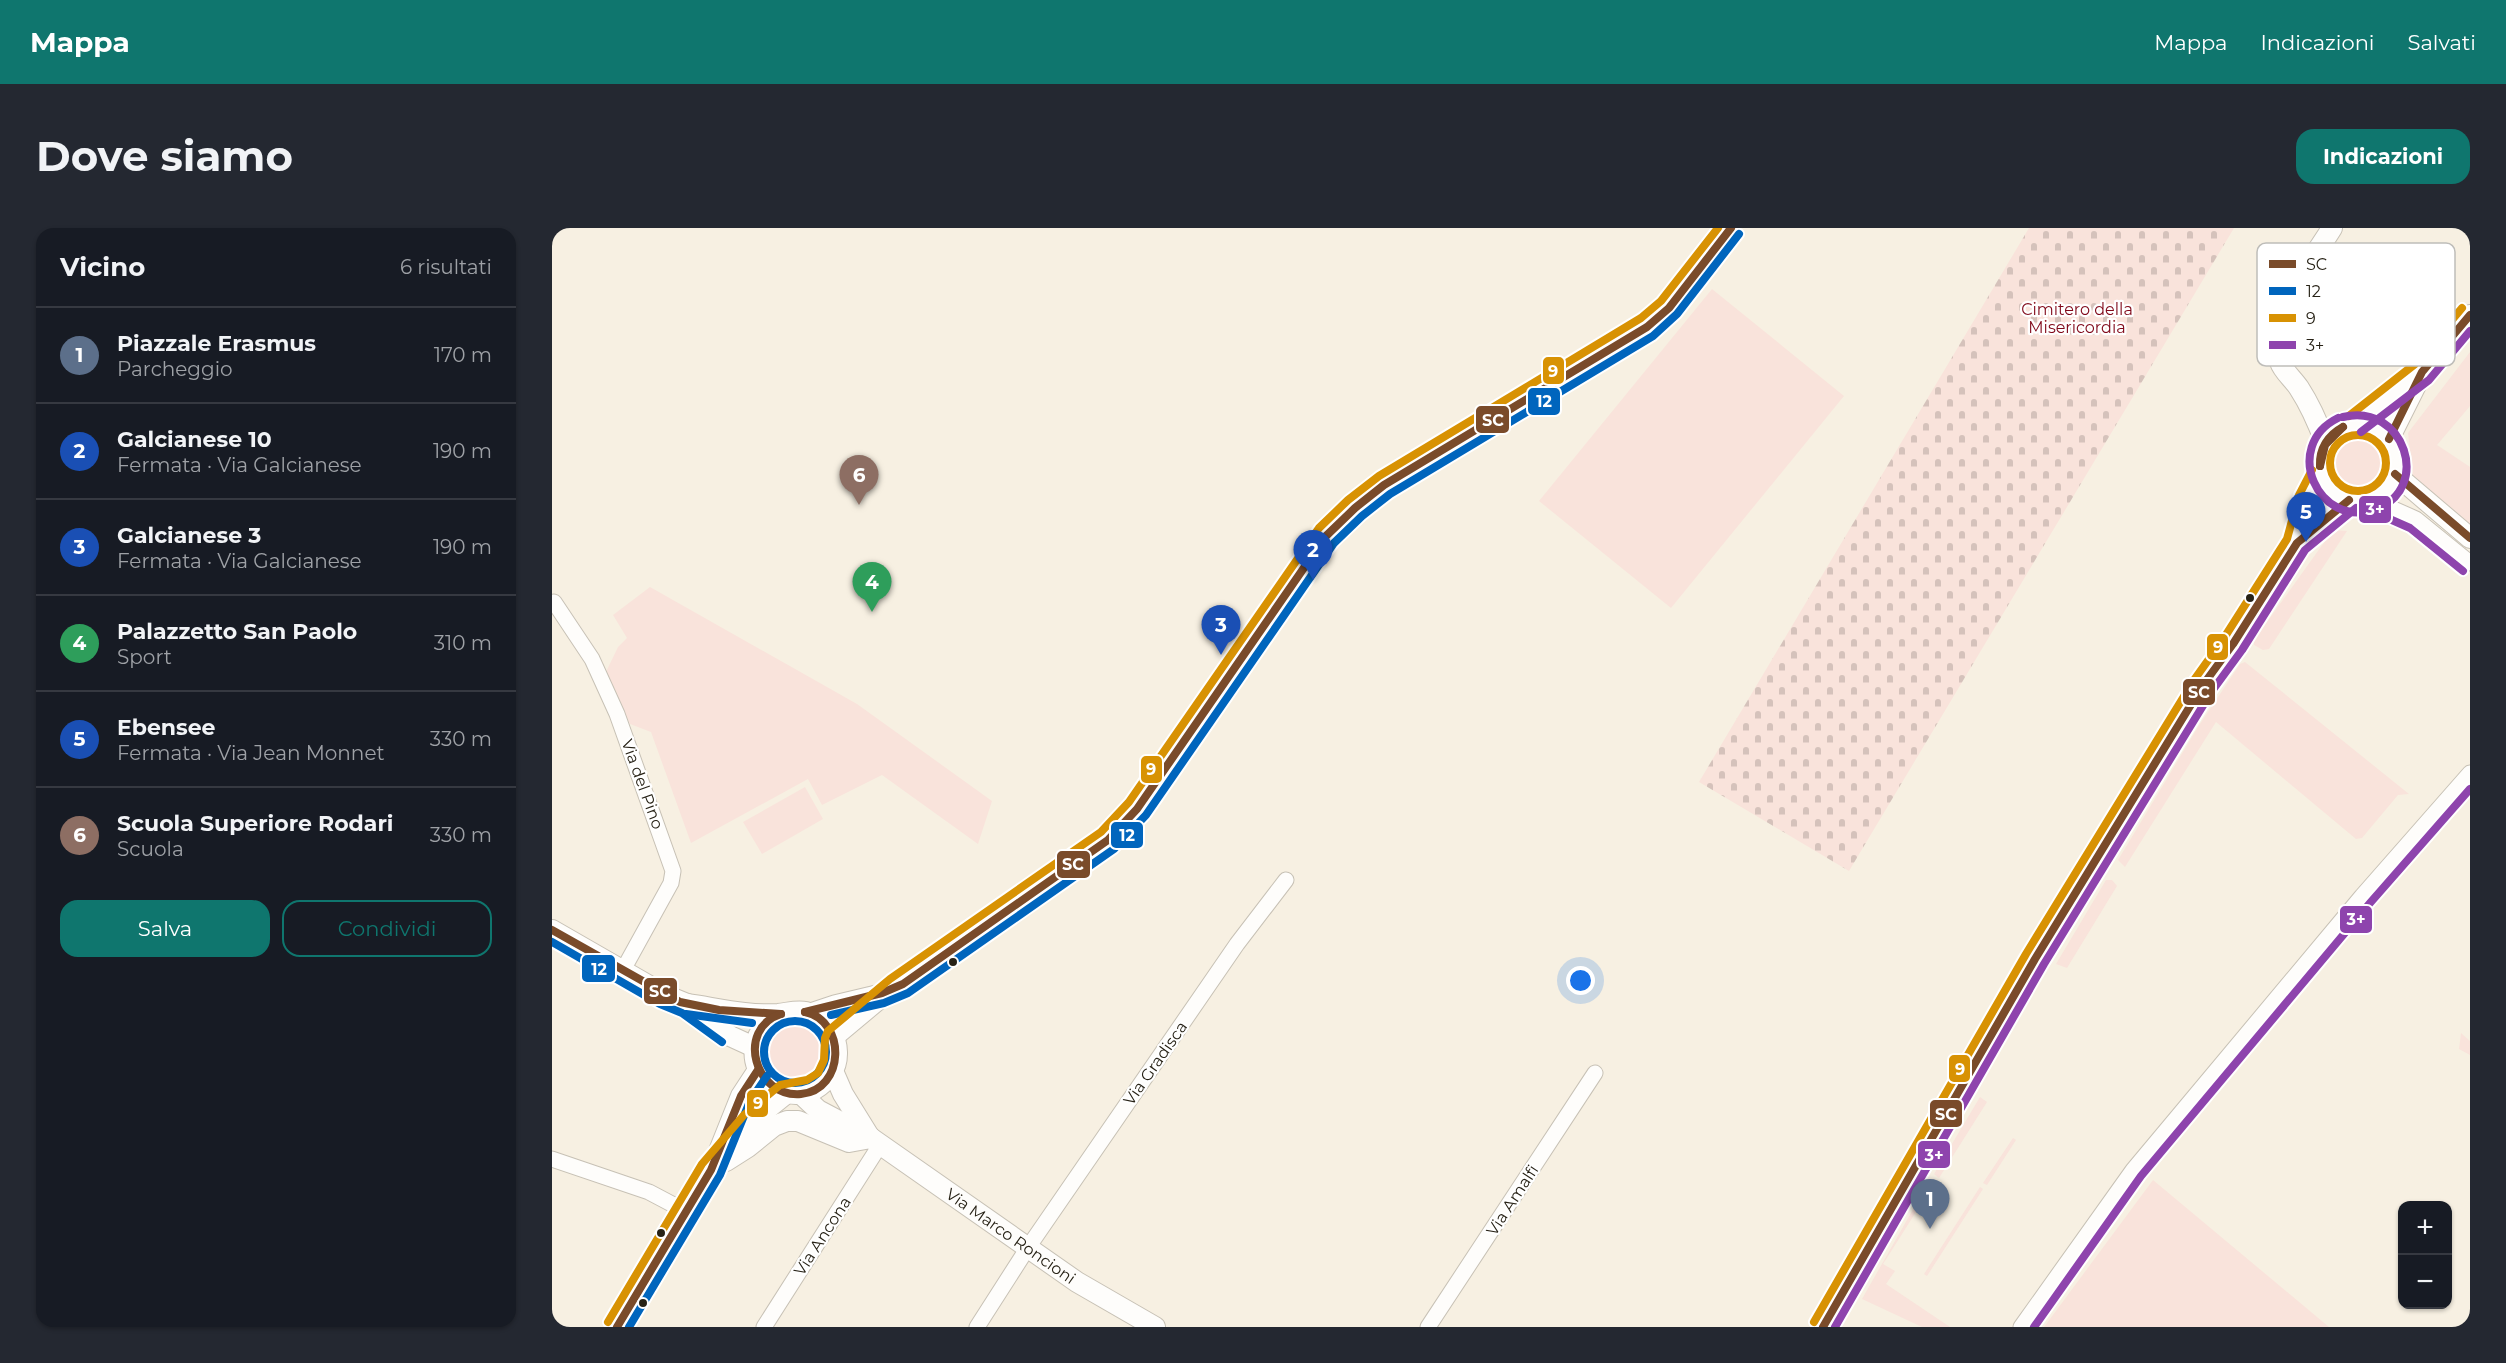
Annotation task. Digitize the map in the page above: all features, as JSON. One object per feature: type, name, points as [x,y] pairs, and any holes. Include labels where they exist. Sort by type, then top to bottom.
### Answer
[{"type":"street","points":[[835,1039],[896,988],[1108,840],[1137,809],[1326,536],[1355,508],[1384,485],[1441,449],[1647,327],[1669,308],[1731,228]]},
{"type":"street","points":[[2323,243],[2332,228]]},
{"type":"street","points":[[2455,333],[2470,315]]},
{"type":"street","points":[[2282,366],[2298,387],[2315,417],[2325,442]]},
{"type":"street","points":[[2355,424],[2374,428],[2389,440],[2395,450],[2397,462],[2390,485],[2382,494],[2371,499],[2349,500],[2337,495],[2327,486],[2321,475],[2320,458],[2325,442],[2333,433],[2355,424],[2427,366]]},
{"type":"street","points":[[2389,440],[2422,372]]},
{"type":"street","points":[[2395,474],[2470,538]]},
{"type":"street","points":[[2297,543],[2309,499],[2321,475]]},
{"type":"street","points":[[2371,499],[2416,519],[2470,563]]},
{"type":"street","points":[[1823,1327],[2053,929],[2179,723],[2297,543],[2349,500]]},
{"type":"street","name":"Via del Pino","points":[[554,602],[592,659],[617,714],[672,871],[671,883],[623,970]]},
{"type":"street","points":[[2021,1327],[2133,1170],[2362,896],[2470,773]]},
{"type":"street","name":"Via Gradisca","points":[[977,1327],[1027,1249],[1237,944],[1286,880]]},
{"type":"street","points":[[552,930],[687,1004],[730,1036],[754,1047]]},
{"type":"street","points":[[687,1004],[779,1014],[792,1011],[807,1012],[896,988]]},
{"type":"street","points":[[617,1327],[711,1170],[751,1122],[794,1094],[822,1085],[833,1071],[838,1056],[835,1039],[827,1025],[807,1012]]},
{"type":"street","points":[[779,1014],[761,1029],[754,1047],[758,1070],[767,1083],[794,1094]]},
{"type":"street","points":[[711,1170],[741,1096],[758,1070]]},
{"type":"street","name":"Via Marco Roncioni","points":[[833,1071],[843,1094],[875,1141]]},
{"type":"street","name":"Via Amalfi","points":[[1428,1327],[1595,1073]]},
{"type":"street","name":"Via Marco Roncioni","points":[[794,1094],[875,1141],[1077,1282],[1155,1327]]},
{"type":"street","points":[[711,1170],[748,1147],[774,1126],[787,1120],[798,1120],[849,1142],[875,1141]]},
{"type":"street","name":"Via Ancona","points":[[764,1327],[875,1141]]},
{"type":"street","points":[[552,1159],[649,1192],[685,1211]]},
{"type":"green space","name":"Cimitero della Misericordia","points":[[2029,228],[2234,228],[1849,871],[1699,782]]},
{"type":"green space","points":[[1712,289],[1844,396],[1671,608],[1539,501]]},
{"type":"green space","points":[[2470,352],[2470,406],[2437,445],[2470,467],[2470,524],[2413,476],[2408,433]]},
{"type":"green space","points":[[2353,436],[2363,436],[2372,440],[2380,448],[2384,462],[2380,476],[2372,484],[2363,488],[2353,488],[2344,484],[2336,476],[2332,467],[2332,457],[2336,448],[2344,440]]},
{"type":"green space","points":[[2333,530],[2347,531],[2269,649],[2263,650],[2254,645],[2254,640]]},
{"type":"green space","points":[[650,587],[857,704],[992,801],[978,844],[882,775],[822,805],[808,779],[691,843],[651,732],[630,724],[605,674],[618,647],[627,638],[613,615]]},
{"type":"green space","points":[[2245,662],[2409,794],[2398,795],[2362,838],[2356,839],[2216,722],[2125,867],[2118,860],[2198,727],[2240,664]]},
{"type":"green space","points":[[805,787],[823,819],[762,854],[743,822]]},
{"type":"green space","points":[[2106,880],[2112,880],[2117,886],[2067,968],[2056,964]]},
{"type":"green space","points":[[794,1022],[816,1031],[825,1053],[816,1075],[794,1084],[772,1075],[763,1053],[772,1031]]},
{"type":"green space","points":[[2461,1033],[2470,1041],[2470,1055],[2459,1049]]},
{"type":"green space","points":[[1980,1097],[1987,1102],[1939,1178],[1934,1174]]},
{"type":"green space","points":[[2013,1138],[2016,1140],[1987,1185],[1983,1183]]},
{"type":"green space","points":[[2153,1180],[2329,1327],[2044,1327]]},
{"type":"green space","points":[[1980,1187],[1983,1189],[1927,1276],[1924,1274]]},
{"type":"green space","points":[[1924,1190],[1928,1193],[1883,1264],[1895,1271],[1886,1284],[1950,1327],[1922,1327],[1862,1299]]},
{"type":"transit line","name":"9","points":[[608,1322],[702,1164],[744,1115],[780,1085],[807,1080],[818,1073],[824,1060],[825,1038],[828,1031],[890,979],[1101,832],[1129,802],[1319,528],[1348,500],[1379,476],[1641,318],[1661,301],[1718,228]]},
{"type":"transit line","name":"SC","points":[[805,1012],[882,993],[903,984],[1108,840],[1137,809],[1326,536],[1355,508],[1384,485],[1647,327],[1669,308],[1731,228]]},
{"type":"transit line","name":"12","points":[[831,1015],[884,1003],[908,993],[1114,849],[1146,815],[1334,543],[1362,516],[1390,494],[1653,336],[1677,314],[1739,234]]},
{"type":"transit line","name":"9","points":[[2455,316],[2462,308]]},
{"type":"transit line","name":"SC","points":[[2455,333],[2470,315]]},
{"type":"transit line","name":"3+","points":[[2455,349],[2470,331]]},
{"type":"transit line","name":"9","points":[[2349,416],[2412,366]]},
{"type":"transit line","name":"SC","points":[[2389,439],[2427,366]]},
{"type":"transit line","name":"3+","points":[[2361,432],[2429,380],[2441,366]]},
{"type":"transit line","name":"3+","points":[[2338,418],[2321,431],[2312,447],[2310,465],[2314,482],[2323,497],[2338,508],[2355,512],[2376,509],[2393,499],[2403,484],[2407,467],[2404,450],[2395,434],[2382,422],[2365,416],[2343,417]]},
{"type":"transit line","name":"SC","points":[[2320,466],[2321,454],[2326,443],[2343,427]]},
{"type":"transit line","name":"SC","points":[[2320,466],[2325,445],[2343,427]]},
{"type":"transit line","name":"9","points":[[2358,435],[2369,437],[2378,443],[2384,452],[2386,463],[2384,474],[2378,483],[2369,489],[2358,491],[2347,489],[2338,483],[2332,474],[2330,463],[2332,452],[2338,443],[2347,437],[2358,435]]},
{"type":"transit line","name":"9","points":[[1814,1322],[2026,954],[2194,680],[2224,638],[2287,539],[2299,495],[2312,470]]},
{"type":"transit line","name":"SC","points":[[2395,474],[2470,538]]},
{"type":"transit line","name":"SC","points":[[1823,1327],[2035,959],[2203,685],[2233,644],[2297,543],[2349,500]]},
{"type":"transit line","name":"3+","points":[[1835,1327],[2044,964],[2212,691],[2242,650],[2305,550],[2356,508]]},
{"type":"transit line","name":"3+","points":[[2367,509],[2410,528],[2463,571]]},
{"type":"transit line","name":"3+","points":[[2034,1327],[2141,1176],[2370,903],[2470,789]]},
{"type":"transit line","name":"SC","points":[[552,930],[680,1002],[719,1010],[781,1014]]},
{"type":"transit line","name":"12","points":[[552,942],[660,1004],[682,1013],[722,1042]]},
{"type":"transit line","name":"SC","points":[[781,1014],[767,1022],[758,1033],[755,1047],[756,1061],[762,1074],[772,1085],[785,1092],[801,1094],[816,1090],[826,1081],[833,1069],[835,1055],[834,1041],[828,1028],[819,1018],[805,1012]]},
{"type":"transit line","name":"12","points":[[686,1014],[752,1023]]},
{"type":"transit line","name":"12","points":[[795,1021],[812,1026],[817,1030],[821,1035],[826,1052],[821,1069],[817,1074],[812,1078],[795,1083],[778,1078],[773,1074],[769,1069],[764,1052],[769,1035],[773,1030],[778,1026],[795,1021]]},
{"type":"transit line","name":"SC","points":[[617,1327],[711,1170],[741,1096],[758,1070]]},
{"type":"transit line","name":"12","points":[[629,1327],[720,1175],[750,1101],[767,1076]]},
{"type":"place","name":"Scuola Superiore Rodari","points":[[859,505]]},
{"type":"place","name":"Ebensee","points":[[2306,542]]},
{"type":"place","name":"Galcianese 10","points":[[1313,580]]},
{"type":"place","name":"Palazzetto San Paolo","points":[[872,612]]},
{"type":"place","name":"Galcianese 3","points":[[1221,655]]},
{"type":"place","name":"Piazzale Erasmus","points":[[1930,1229]]}]
